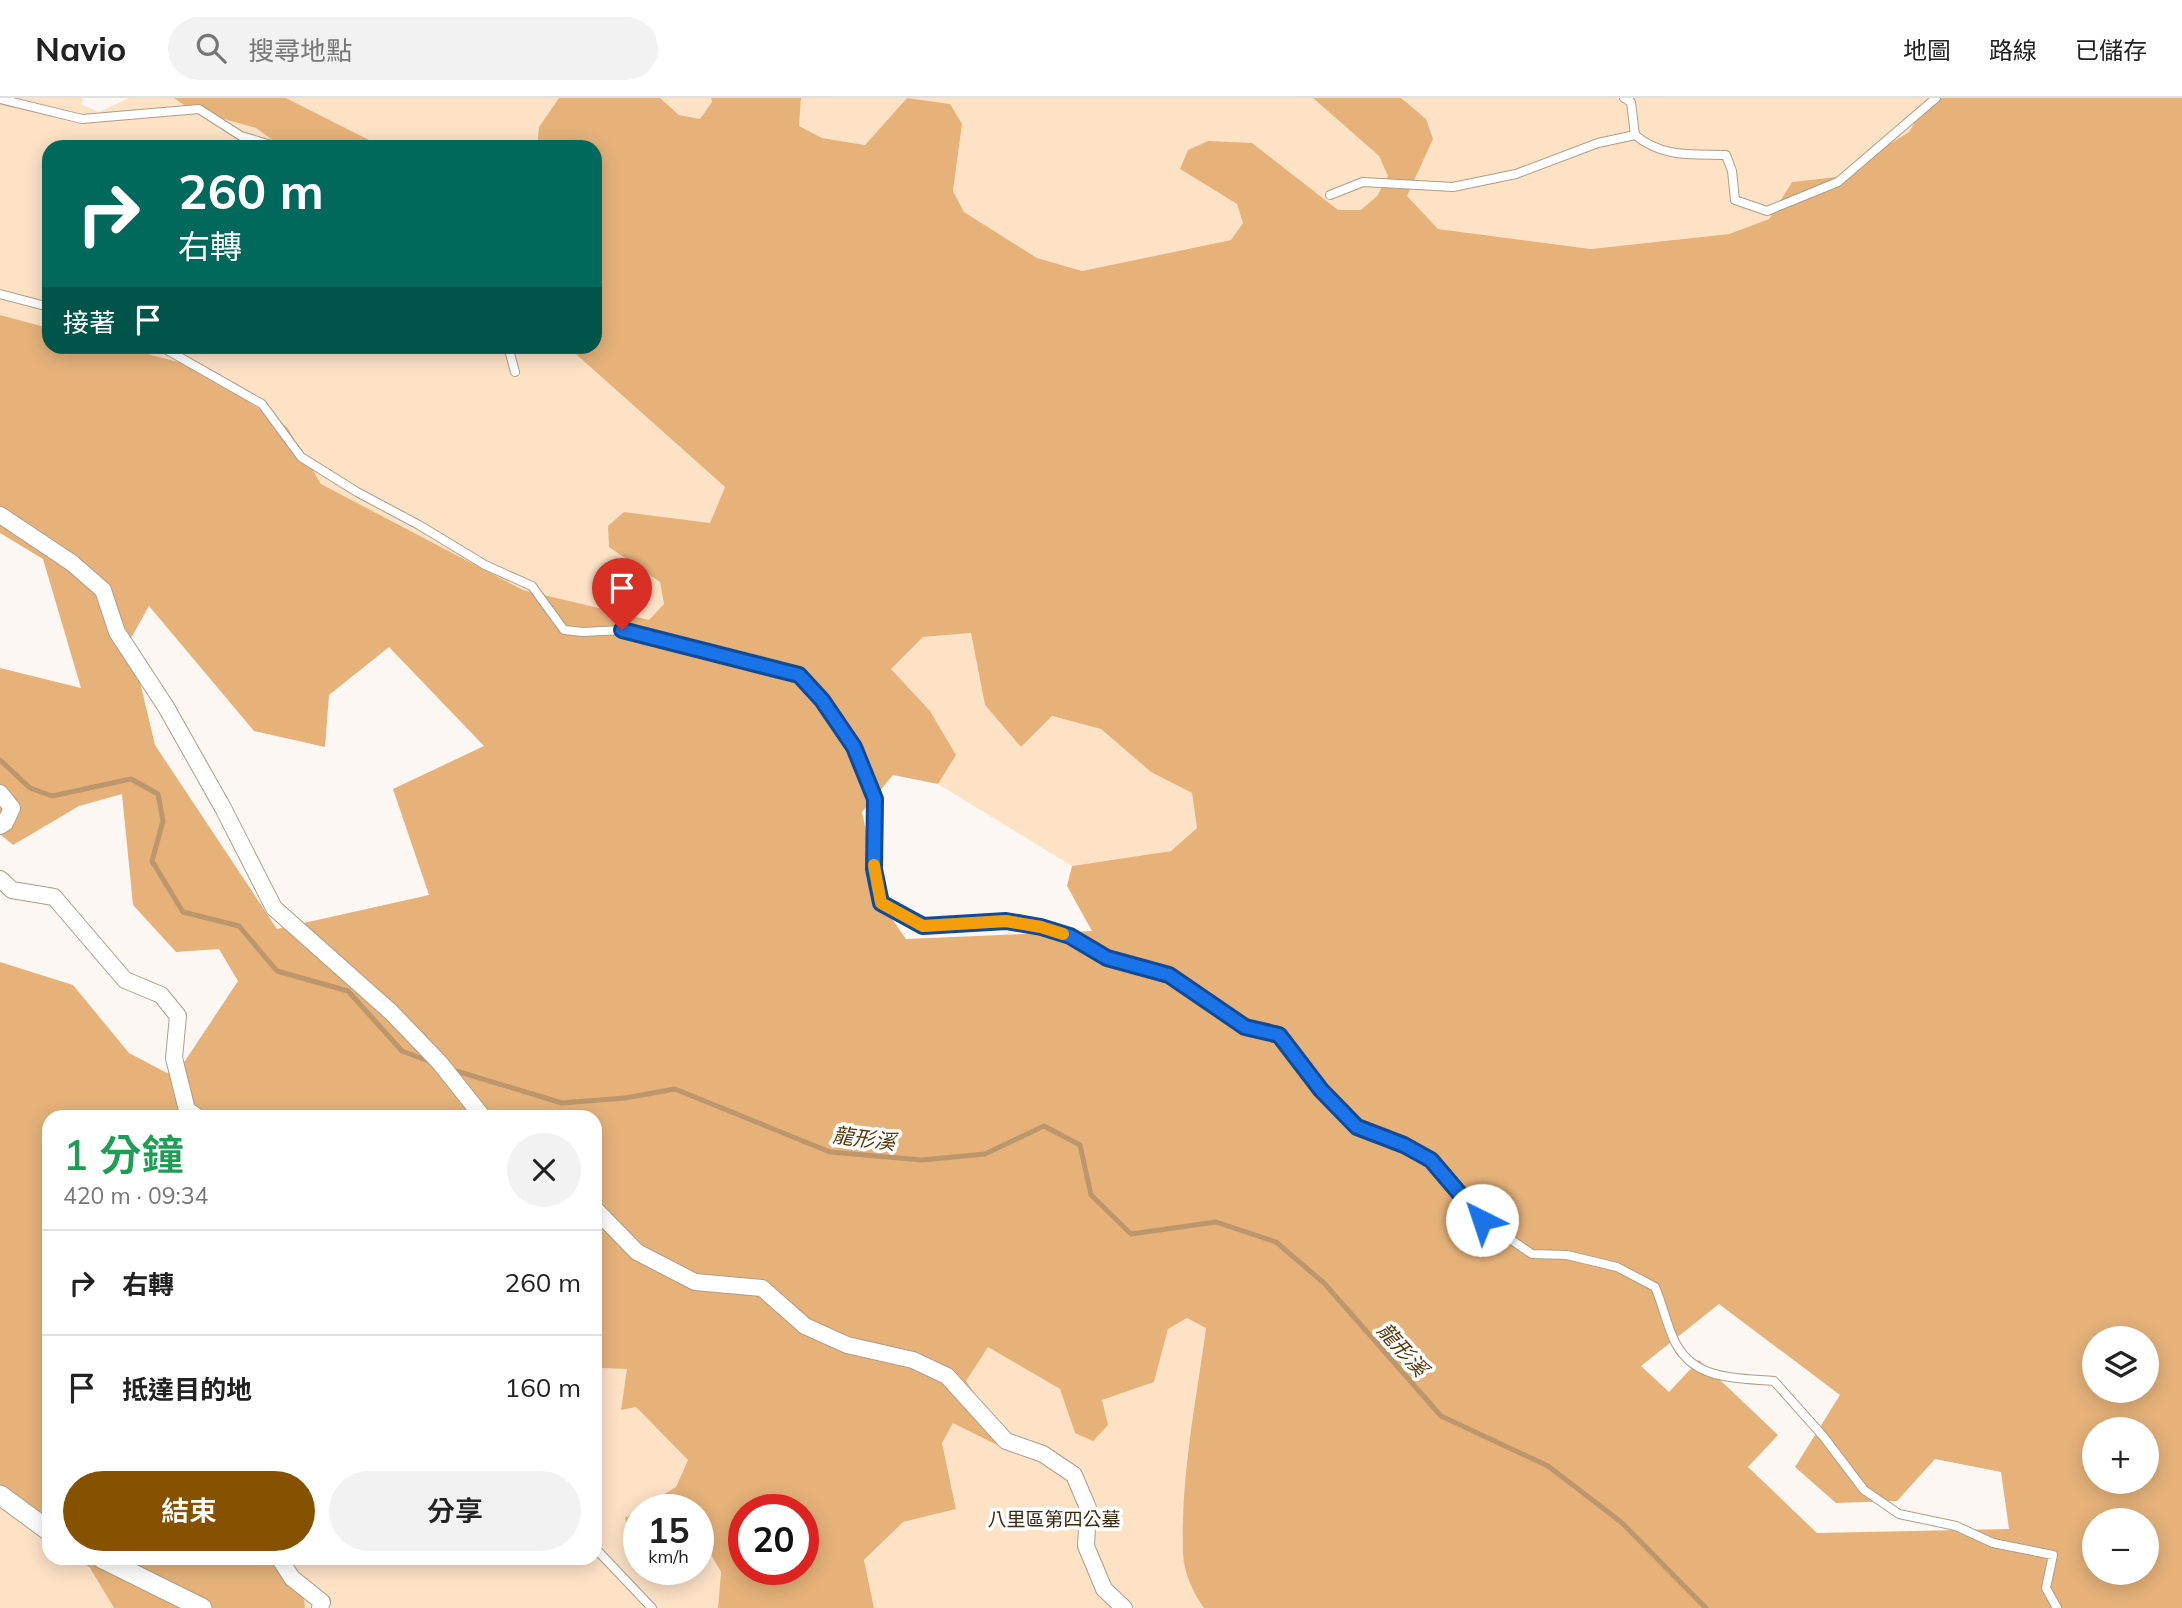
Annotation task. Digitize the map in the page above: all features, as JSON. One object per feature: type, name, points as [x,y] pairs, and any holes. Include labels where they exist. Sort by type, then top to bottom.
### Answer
[{"type":"street","points":[[0,515],[72,563],[103,590],[117,632],[166,707],[223,808],[274,908],[391,1012],[440,1063],[477,1110]]},
{"type":"street","points":[[0,793],[12,808],[5,823],[0,826]]},
{"type":"street","points":[[0,879],[12,890],[54,897],[125,980],[161,995],[178,1016],[174,1058],[187,1110]]},
{"type":"street","points":[[602,1216],[638,1252],[695,1282],[762,1288],[805,1326],[848,1345],[913,1360],[947,1376],[1006,1441],[1043,1454],[1074,1475],[1088,1507],[1086,1546],[1104,1589],[1124,1608]]},
{"type":"street","points":[[0,1495],[42,1526]]},
{"type":"street","points":[[115,1565],[202,1608]]},
{"type":"street","points":[[284,1565],[292,1578],[322,1602],[320,1608]]},
{"type":"lane","points":[[1624,98],[1631,102],[1634,135],[1651,148],[1677,153],[1726,155],[1732,171],[1735,200],[1767,211],[1838,182],[1936,98]]},
{"type":"lane","points":[[0,99],[82,119],[198,109],[241,136],[254,140]]},
{"type":"lane","points":[[1330,195],[1363,182],[1453,187],[1516,174],[1598,143],[1634,135]]},
{"type":"lane","points":[[0,294],[42,305]]},
{"type":"lane","points":[[174,354],[261,404],[301,457],[485,565],[532,586],[564,630],[622,630],[799,675],[822,700],[854,747],[875,799],[874,869],[881,903],[923,926],[1006,921],[1041,927],[1070,936],[1107,958],[1169,975],[1245,1027],[1279,1035],[1321,1090],[1357,1127],[1404,1145],[1431,1160],[1482,1220],[1532,1254],[1567,1255],[1617,1267],[1655,1287],[1676,1345],[1693,1365],[1716,1377],[1774,1381],[1823,1436],[1864,1490],[1899,1514],[1956,1526],[1993,1543],[2053,1555],[2046,1588],[2057,1608]]},
{"type":"lane","points":[[510,354],[515,372]]},
{"type":"lane","points":[[602,1555],[652,1608]]},
{"type":"green space","points":[[0,98],[83,98],[81,104],[99,112],[129,98],[174,98],[191,110],[256,128],[272,140],[42,140],[42,326],[0,315]]},
{"type":"green space","points":[[286,98],[559,98],[539,127],[538,140],[369,140]]},
{"type":"green space","points":[[660,98],[711,98],[712,102],[700,119],[679,115]]},
{"type":"green space","points":[[801,98],[907,98],[865,145],[822,138],[799,126]]},
{"type":"green space","points":[[907,98],[1313,98],[1379,156],[1388,176],[1377,196],[1361,211],[1338,211],[1252,143],[1180,169],[1237,204],[1244,223],[1231,240],[1082,271],[1037,258],[964,212],[953,191],[962,124]]},
{"type":"green space","points":[[1401,98],[1929,98],[1909,132],[1836,177],[1792,182],[1769,219],[1729,234],[1591,249],[1438,229],[1406,196],[1433,139]]},
{"type":"green space","points":[[147,354],[576,354],[725,487],[710,523],[624,512],[609,547],[660,582],[664,604],[649,621],[523,590],[321,484],[287,427],[194,366]]},
{"type":"green space","points":[[971,633],[985,705],[1021,747],[1052,716],[1101,729],[1151,772],[1192,793],[1197,828],[1171,851],[1072,866],[938,784],[956,755],[891,669],[923,637]]},
{"type":"green space","name":"八里區第四公墓","points":[[1187,1318],[1206,1327],[1190,1440],[1183,1525],[1185,1568],[1204,1608],[874,1608],[864,1561],[902,1522],[956,1509],[942,1443],[953,1422],[1003,1448],[1007,1437],[966,1381],[988,1346],[1060,1389],[1075,1433],[1102,1400],[1154,1382],[1168,1329]]},
{"type":"green space","points":[[602,1368],[628,1369],[621,1409],[636,1407],[688,1460],[676,1487],[664,1494],[623,1494],[623,1585],[714,1585],[714,1560],[721,1572],[718,1608],[305,1608],[304,1598],[274,1565],[602,1565]]},
{"type":"green space","points":[[0,1486],[42,1531],[42,1565],[84,1565],[96,1577],[114,1608],[0,1608]]},
{"type":"shaded area","points":[[174,98],[286,98],[369,140],[272,140],[256,128],[191,110]]},
{"type":"shaded area","points":[[559,98],[660,98],[679,115],[700,119],[712,102],[711,98],[801,98],[799,126],[822,138],[865,145],[907,98],[950,104],[962,124],[953,191],[964,212],[1037,258],[1082,271],[1231,240],[1243,223],[1237,204],[1180,169],[1188,150],[1208,141],[1252,143],[1338,210],[1361,210],[1377,196],[1388,176],[1379,156],[1313,98],[1401,98],[1426,119],[1433,139],[1407,196],[1438,229],[1591,249],[1729,234],[1769,219],[1792,182],[1836,177],[1909,132],[1929,98],[2182,98],[2182,1608],[1204,1608],[1185,1568],[1183,1526],[1190,1440],[1206,1328],[1187,1318],[1168,1329],[1154,1382],[1102,1400],[1108,1425],[1093,1441],[1075,1433],[1060,1389],[988,1347],[966,1381],[1007,1438],[1003,1448],[953,1423],[942,1443],[956,1509],[903,1522],[864,1560],[874,1608],[718,1608],[721,1572],[714,1560],[714,1494],[664,1494],[676,1487],[688,1460],[636,1407],[621,1410],[627,1369],[602,1368],[602,1110],[42,1110],[42,1531],[0,1486],[0,962],[73,985],[129,1053],[167,1073],[185,1061],[238,981],[219,949],[176,952],[133,905],[122,794],[79,806],[13,845],[0,834],[0,668],[81,688],[43,559],[0,533],[0,315],[42,326],[42,354],[147,354],[194,366],[287,427],[321,484],[523,590],[649,620],[664,604],[660,582],[609,547],[608,526],[624,512],[710,523],[725,487],[576,354],[602,354],[602,140],[538,140],[539,127]],"holes":[[[149,606],[254,731],[325,747],[329,695],[389,647],[484,746],[393,789],[429,895],[277,929],[155,745],[130,640]],[[971,633],[985,705],[1021,747],[1052,716],[1101,729],[1151,772],[1192,793],[1197,828],[1171,851],[1072,866],[1067,886],[1092,931],[906,939],[881,903],[862,812],[893,775],[938,784],[956,755],[930,711],[891,669],[923,637]],[[1719,1304],[1840,1395],[1795,1467],[1836,1503],[1897,1501],[1935,1459],[2001,1472],[2009,1529],[1817,1533],[1748,1467],[1778,1435],[1699,1360],[1669,1392],[1641,1366]]]},
{"type":"shaded area","points":[[86,1565],[274,1565],[304,1598],[305,1608],[114,1608]]},
{"type":"waterway","name":"龍形溪","points":[[0,760],[30,788],[52,796],[131,779],[158,794],[163,821],[152,861],[183,912],[239,926],[277,971],[348,991],[402,1051],[431,1062]]},
{"type":"waterway","name":"龍形溪","points":[[453,1070],[562,1103],[625,1098],[675,1089],[830,1152],[922,1160],[985,1154],[1044,1126],[1080,1145],[1091,1195],[1131,1234],[1216,1222],[1276,1242],[1324,1283],[1441,1416],[1548,1466],[1621,1522],[1706,1608]]},
{"type":"slow traffic","points":[[874,865],[881,903],[923,926],[1006,921],[1063,934]]},
{"type":"route","points":[[622,630],[799,675],[822,700],[854,747],[875,799],[874,869],[881,903],[923,926],[1006,921],[1041,927],[1070,936],[1107,958],[1169,975],[1245,1027],[1279,1035],[1321,1090],[1357,1127],[1404,1145],[1431,1160],[1482,1220]]}]
